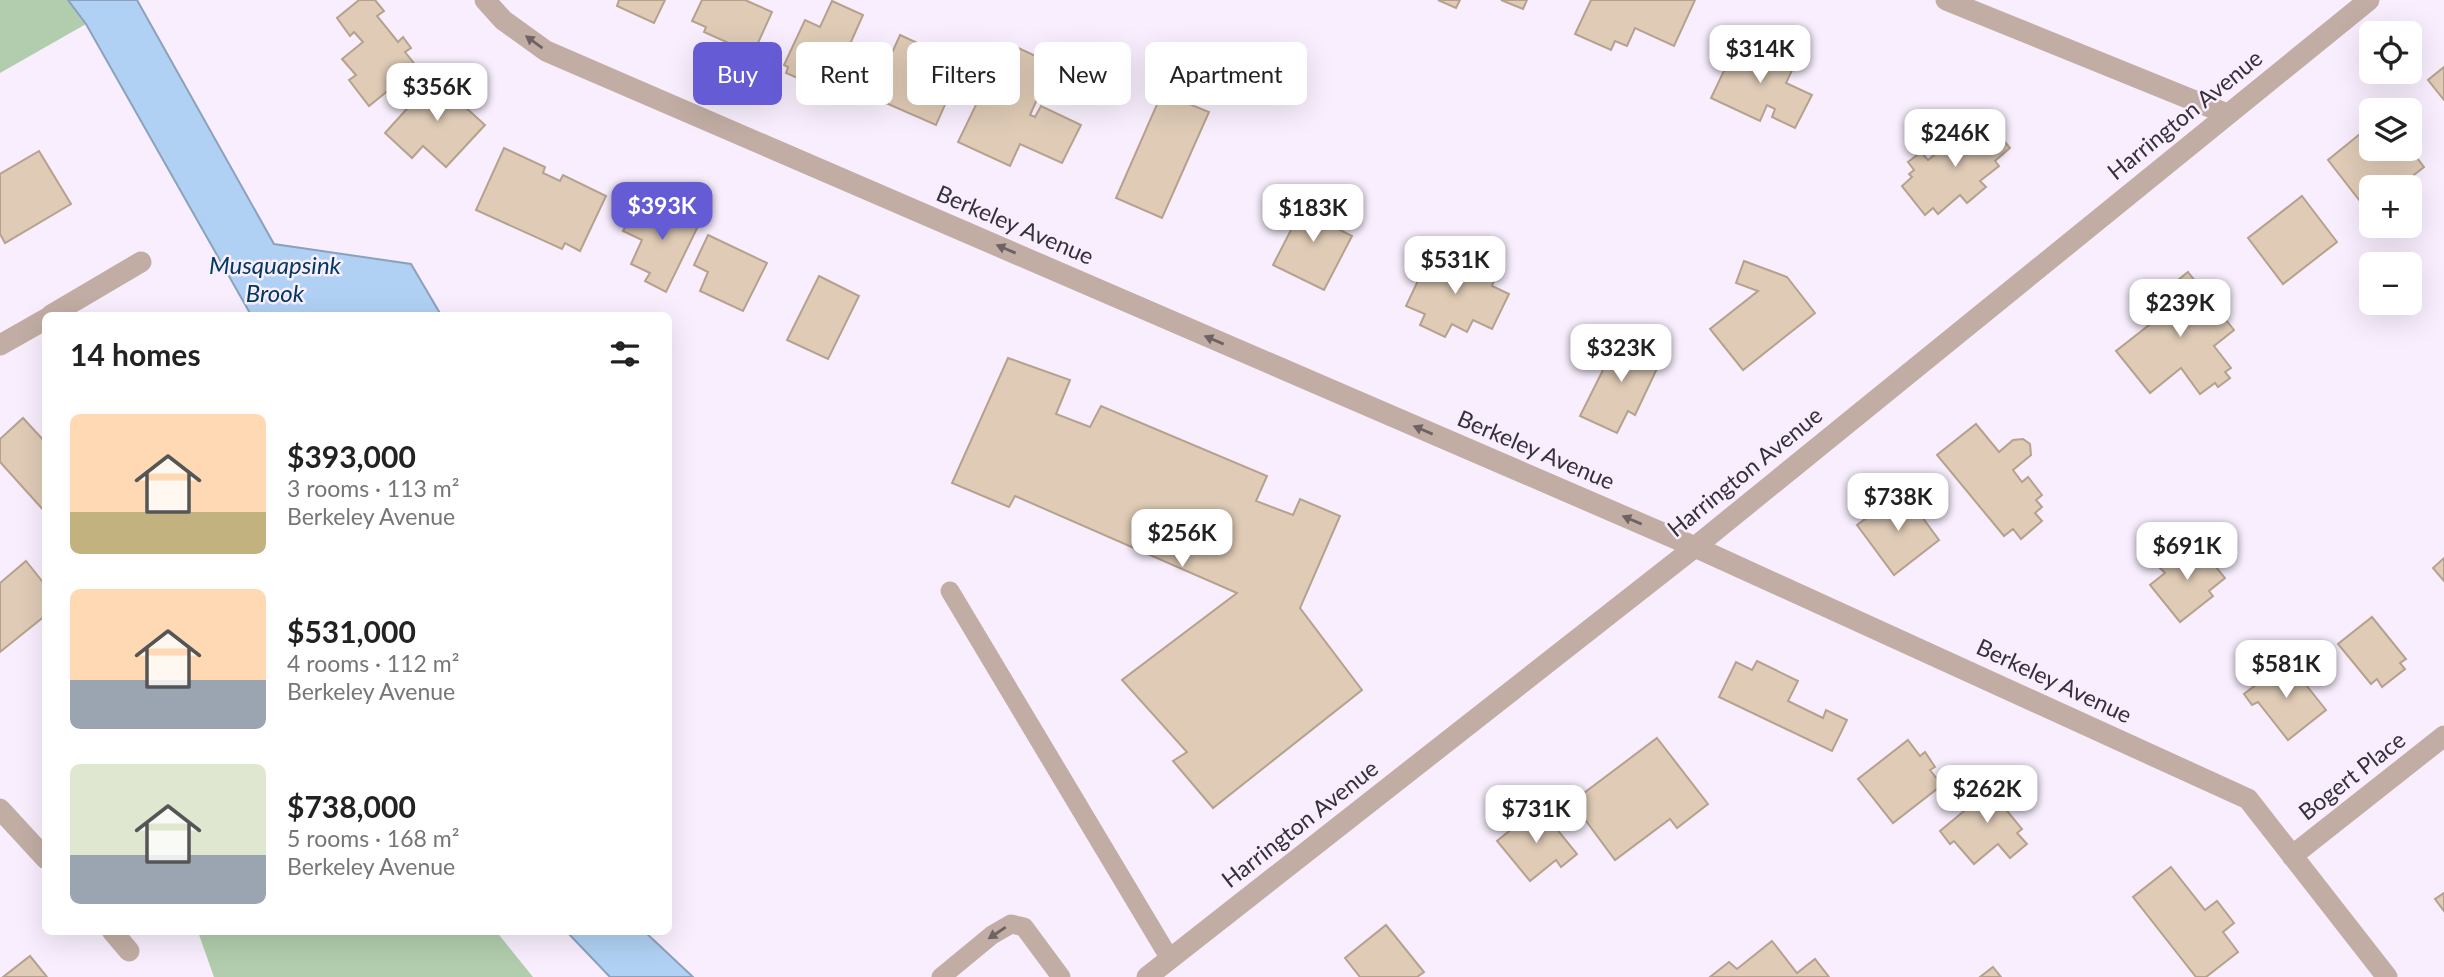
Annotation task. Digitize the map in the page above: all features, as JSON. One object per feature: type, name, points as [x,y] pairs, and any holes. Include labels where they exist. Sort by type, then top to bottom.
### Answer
[{"type":"street","name":"Berkeley Avenue","points":[[485,0],[503,20],[546,51],[1695,547],[2248,799],[2387,977]]},
{"type":"street","points":[[1947,0],[2227,114]]},
{"type":"street","name":"Harrington Avenue","points":[[1147,977],[1695,547],[2369,0]]},
{"type":"street","points":[[56,312],[141,262]]},
{"type":"street","points":[[0,345],[42,320]]},
{"type":"street","name":"Bogert Place","points":[[2292,856],[2444,736]]},
{"type":"street","points":[[0,809],[42,855]]},
{"type":"street","points":[[115,935],[129,951]]},
{"type":"lane","points":[[950,591],[1170,959]]},
{"type":"lane","points":[[942,977],[992,935],[1010,924],[1024,926],[1061,977]]},
{"type":"green space","points":[[0,0],[87,0],[86,24],[0,73]]},
{"type":"green space","points":[[199,935],[499,935],[533,977],[214,977]]},
{"type":"water","name":"Musquapsink Brook","points":[[68,0],[137,0],[274,244],[411,264],[439,312],[249,312],[86,24]]},
{"type":"water","points":[[570,935],[648,935],[693,977],[610,977]]},
{"type":"building","points":[[359,0],[375,0],[384,11],[377,16],[398,42],[403,37],[411,48],[405,52],[417,67],[369,106],[349,80],[356,75],[342,59],[363,42],[354,32],[350,36],[337,18]]},
{"type":"building","points":[[619,0],[665,0],[654,23],[617,6]]},
{"type":"building","points":[[702,0],[745,0],[772,12],[758,42],[726,42],[704,32],[706,27],[692,21]]},
{"type":"building","points":[[1438,0],[1460,0],[1456,8]]},
{"type":"building","points":[[1501,0],[1527,0],[1523,9]]},
{"type":"building","points":[[1591,0],[1695,0],[1674,46],[1635,28],[1627,46],[1615,41],[1611,50],[1575,34]]},
{"type":"building","points":[[832,1],[863,15],[851,42],[796,42],[796,77],[786,73],[788,67],[784,65],[805,20],[820,27]]},
{"type":"building","points":[[900,35],[915,42],[907,42],[907,105],[945,105],[936,125],[890,105],[893,105],[893,50]]},
{"type":"building","points":[[1740,37],[1795,64],[1786,83],[1812,95],[1795,128],[1772,117],[1775,109],[1767,105],[1760,121],[1711,98]]},
{"type":"building","points":[[1020,49],[1034,55],[1034,105],[1030,115],[1035,117],[1041,106],[1081,125],[1062,163],[1020,144],[1010,166],[958,142],[976,105],[1020,105]]},
{"type":"building","points":[[2444,67],[2444,100],[2428,80]]},
{"type":"building","points":[[451,77],[473,96],[464,106],[485,125],[446,167],[423,146],[412,158],[385,133],[434,79],[443,87]]},
{"type":"building","points":[[1157,105],[1192,105],[1209,112],[1162,218],[1116,198]]},
{"type":"building","points":[[1986,120],[2010,148],[1995,161],[1999,166],[1980,181],[1986,187],[1967,203],[1960,195],[1938,214],[1933,208],[1925,215],[1902,186],[1912,177],[1909,174],[1914,170],[1908,162],[1921,152],[1928,160],[1968,127],[1972,131]]},
{"type":"building","points":[[2359,135],[2359,161],[2419,161],[2424,167],[2414,175],[2359,175],[2359,200],[2328,160]]},
{"type":"building","points":[[504,148],[545,167],[543,173],[560,181],[563,175],[606,196],[580,251],[565,243],[562,249],[476,210]]},
{"type":"building","points":[[39,151],[71,204],[5,243],[0,234],[0,174]]},
{"type":"building","points":[[1312,189],[1333,200],[1322,221],[1352,236],[1324,290],[1273,265]]},
{"type":"building","points":[[2302,196],[2337,242],[2283,284],[2248,238]]},
{"type":"building","points":[[664,202],[701,220],[666,292],[645,281],[650,273],[631,264],[642,240],[623,231],[635,208],[656,218]]},
{"type":"building","points":[[708,235],[767,263],[743,311],[700,291],[708,272],[694,265]]},
{"type":"building","points":[[1433,249],[1495,278],[1492,286],[1509,294],[1492,329],[1473,320],[1467,332],[1452,324],[1445,337],[1420,325],[1425,314],[1406,306]]},
{"type":"building","points":[[1744,261],[1787,277],[1815,313],[1743,370],[1710,329],[1758,291],[1736,283]]},
{"type":"building","points":[[2188,272],[2234,330],[2214,346],[2231,368],[2225,372],[2230,378],[2218,387],[2215,383],[2200,394],[2181,368],[2150,393],[2116,351],[2158,318],[2147,305]]},
{"type":"building","points":[[819,276],[859,296],[828,359],[787,340]]},
{"type":"building","points":[[1614,334],[1662,358],[1635,415],[1628,411],[1617,433],[1580,416],[1610,356],[1605,353]]},
{"type":"building","points":[[1008,358],[1070,380],[1056,414],[1090,427],[1101,406],[1267,476],[1256,501],[1293,515],[1300,499],[1340,516],[1300,608],[1362,690],[1213,808],[1173,761],[1187,752],[1122,680],[1237,593],[1015,496],[1009,507],[952,483]]},
{"type":"building","points":[[23,418],[42,439],[42,509],[0,462],[0,439]]},
{"type":"building","points":[[1976,424],[1999,452],[2013,440],[2023,439],[2030,444],[2031,455],[2013,470],[2022,482],[2028,477],[2042,495],[2036,500],[2042,507],[2035,513],[2042,521],[2021,539],[2013,529],[2004,536],[1937,455]]},
{"type":"building","points":[[1903,491],[1939,540],[1894,575],[1857,525]]},
{"type":"building","points":[[2199,546],[2225,578],[2209,591],[2213,596],[2180,622],[2150,585],[2165,573],[2159,567],[2183,547],[2189,555]]},
{"type":"building","points":[[2444,558],[2444,581],[2433,568]]},
{"type":"building","points":[[26,561],[42,581],[42,618],[0,652],[0,583]]},
{"type":"building","points":[[2372,617],[2406,659],[2400,663],[2405,669],[2382,687],[2377,679],[2371,684],[2338,644]]},
{"type":"building","points":[[1757,661],[1798,681],[1788,701],[1823,718],[1826,710],[1847,720],[1832,751],[1719,697],[1736,662],[1752,670]]},
{"type":"building","points":[[2287,661],[2326,710],[2288,740],[2258,702],[2252,705],[2244,694]]},
{"type":"building","points":[[1657,738],[1708,804],[1677,828],[1670,819],[1615,860],[1572,802]]},
{"type":"building","points":[[1908,740],[1920,756],[1925,752],[1935,767],[1930,770],[1942,785],[1893,823],[1858,779]]},
{"type":"building","points":[[2004,778],[2018,795],[2003,806],[2022,829],[2017,833],[2027,844],[2010,858],[1998,844],[1974,864],[1954,841],[1950,844],[1940,831]]},
{"type":"building","points":[[1539,807],[1577,854],[1561,867],[1556,860],[1530,881],[1497,841]]},
{"type":"building","points":[[2171,867],[2205,910],[2217,901],[2234,923],[2223,932],[2238,952],[2206,977],[2196,977],[2133,897]]},
{"type":"building","points":[[2444,893],[2444,911],[2435,899]]},
{"type":"building","points":[[1386,925],[1424,972],[1417,977],[1360,977],[1345,958]]},
{"type":"building","points":[[1772,941],[1797,973],[1815,959],[1829,977],[1710,977],[1729,962],[1737,969]]},
{"type":"building","points":[[30,956],[47,977],[3,977]]},
{"type":"building","points":[[1993,967],[2001,977],[1980,977]]}]
